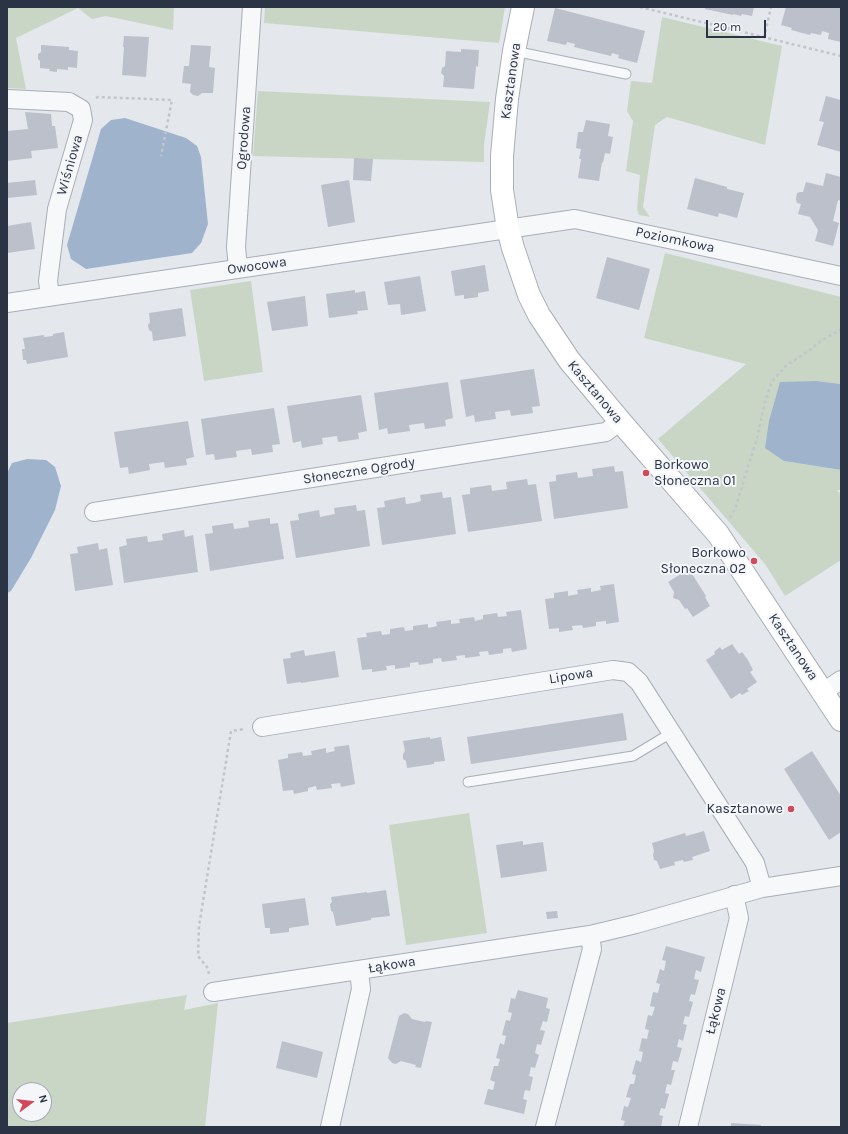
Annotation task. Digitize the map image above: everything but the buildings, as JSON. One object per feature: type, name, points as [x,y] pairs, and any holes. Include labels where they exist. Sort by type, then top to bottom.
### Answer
[{"type":"street","name":"Ogrodowa","points":[[238,268],[236,247],[252,7]]},
{"type":"street","name":"Kasztanowa","points":[[523,7],[514,51],[508,99],[502,156],[502,190],[508,229],[518,266],[539,315],[569,360],[718,534],[841,720]]},
{"type":"street","points":[[7,98],[69,102],[80,109]]},
{"type":"street","name":"Wiśniowa","points":[[50,296],[48,281],[57,209],[83,120],[80,109]]},
{"type":"street","name":"Poziomkowa","points":[[508,229],[575,219],[841,276]]},
{"type":"street","name":"Owocowa","points":[[7,303],[508,229]]},
{"type":"street","name":"Słoneczne Ogrody","points":[[94,512],[606,432],[620,421]]},
{"type":"street","name":"Lipowa","points":[[262,727],[612,670],[628,672],[639,682],[755,863],[762,888]]},
{"type":"street","points":[[823,692],[841,680]]},
{"type":"street","name":"Łąkowa","points":[[213,992],[590,935],[636,924],[762,888],[841,876]]},
{"type":"street","name":"Łąkowa","points":[[688,1127],[739,918],[734,895]]},
{"type":"street","points":[[545,1127],[592,949],[590,935]]},
{"type":"street","name":"Łąkowa","points":[[330,1127],[361,989],[359,970]]},
{"type":"lane","points":[[514,51],[626,74]]},
{"type":"lane","points":[[468,782],[633,756],[671,733]]},
{"type":"path","points":[[640,7],[841,56]]},
{"type":"path","points":[[764,38],[771,7]]},
{"type":"path","points":[[80,109],[98,96],[172,100],[161,156]]},
{"type":"path","points":[[729,521],[735,509],[758,438],[765,402],[772,381],[786,366],[841,328]]},
{"type":"path","points":[[213,992],[207,967],[198,956],[199,926],[231,731]]},
{"type":"green space","points":[[7,7],[174,7],[173,30],[106,16],[92,19],[78,8],[16,38],[26,89],[7,88]]},
{"type":"green space","points":[[265,7],[505,7],[499,43],[264,23]]},
{"type":"green space","points":[[662,17],[782,46],[765,145],[667,117],[655,125],[643,207],[650,217],[639,215],[637,209],[640,175],[626,171],[633,121],[627,111],[631,81],[652,83]]},
{"type":"green space","points":[[258,91],[490,102],[484,145],[484,162],[253,156]]},
{"type":"green space","points":[[665,253],[841,297],[841,384],[817,381],[784,461],[841,470],[841,490],[837,490],[841,495],[841,560],[785,596],[765,564],[658,439],[746,364],[644,338]]},
{"type":"green space","points":[[251,281],[263,372],[204,381],[190,290]]},
{"type":"green space","points":[[469,813],[487,933],[406,945],[389,825]]},
{"type":"green space","points":[[187,995],[184,1010],[218,1003],[205,1127],[7,1127],[7,1023]]},
{"type":"water","points":[[125,118],[186,138],[197,146],[201,157],[208,224],[201,243],[192,253],[86,269],[71,259],[67,245],[101,129],[111,120]]},
{"type":"water","points":[[817,381],[841,384],[841,470],[784,461],[765,448],[769,421],[780,382]]},
{"type":"water","points":[[27,459],[46,460],[55,467],[61,486],[55,510],[31,558],[11,591],[7,593],[7,473],[12,463]]},
{"type":"place","name":"Borkowo Słoneczna 01","points":[[646,473]]},
{"type":"place","name":"Borkowo Słoneczna 02","points":[[754,561]]},
{"type":"place","name":"Kasztanowe","points":[[791,809]]}]
